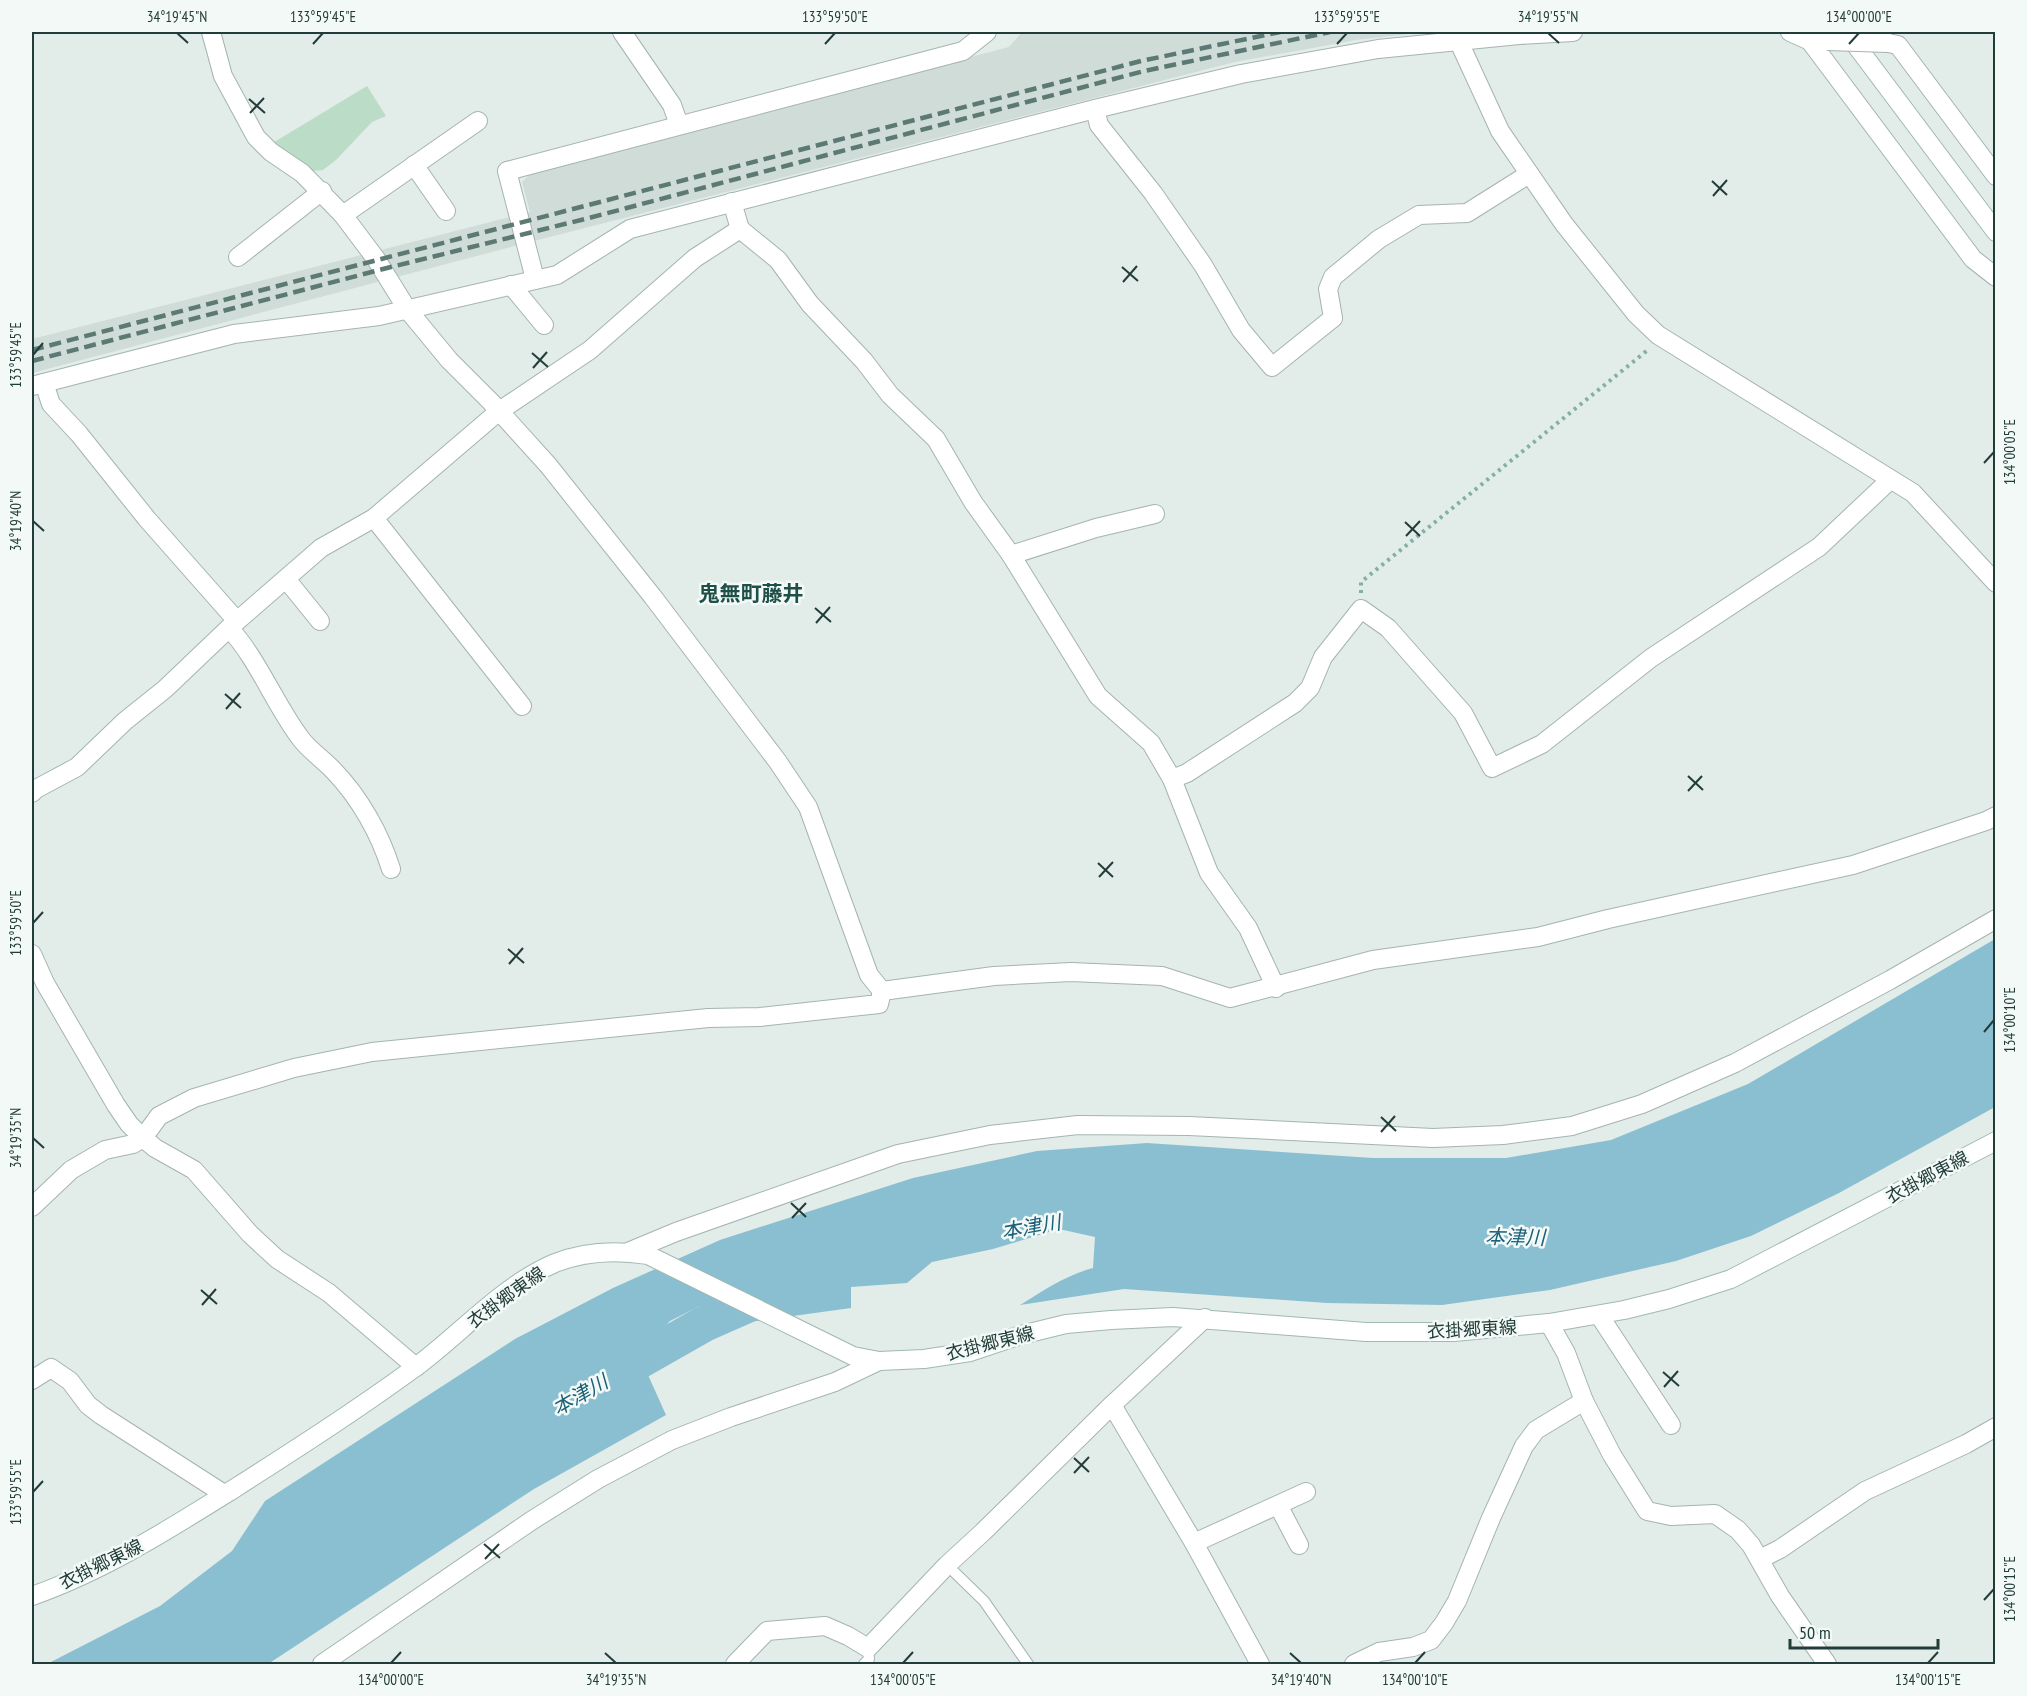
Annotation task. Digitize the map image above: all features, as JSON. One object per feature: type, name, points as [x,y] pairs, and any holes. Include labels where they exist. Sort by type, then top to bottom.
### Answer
[{"type":"street","points":[[211,32],[223,76],[256,136],[271,152],[302,173],[322,191],[343,215],[376,259],[407,309],[449,360],[548,465],[653,597],[778,762],[808,807],[869,975],[882,991]]},
{"type":"street","points":[[622,32],[672,105],[679,124]]},
{"type":"street","points":[[535,279],[507,171],[963,51],[987,32]]},
{"type":"street","points":[[392,869],[383,845],[354,796],[335,771],[302,741],[269,691],[233,625],[79,434],[51,404],[38,385],[234,334],[379,316],[556,275],[630,229],[1095,109],[1241,74],[1378,49],[1573,32]]},
{"type":"street","points":[[1790,32],[1819,41],[1898,45],[1995,176]]},
{"type":"street","points":[[1846,32],[1995,232]]},
{"type":"street","points":[[1819,41],[1972,259],[1995,277]]},
{"type":"street","points":[[1459,42],[1500,131],[1564,224],[1636,314],[1658,335],[1913,493],[1995,583]]},
{"type":"street","points":[[1095,109],[1099,125],[1172,220],[1203,265],[1241,330],[1272,367],[1333,318],[1328,289],[1333,277],[1379,239],[1419,215],[1467,213],[1529,174]]},
{"type":"street","points":[[343,215],[478,121]]},
{"type":"street","points":[[414,165],[446,211]]},
{"type":"street","points":[[238,258],[322,191]]},
{"type":"street","points":[[732,202],[740,230],[778,260],[810,304],[864,361],[890,395],[936,439],[1098,696],[1151,743],[1172,779],[1209,873],[1248,928],[1276,988]]},
{"type":"street","points":[[32,793],[77,767],[125,721],[165,689],[233,625],[321,548],[374,518],[498,412],[590,350],[695,258],[740,230]]},
{"type":"street","points":[[511,285],[544,325]]},
{"type":"street","points":[[1172,779],[1187,773],[1295,703],[1310,688],[1323,657],[1361,609],[1388,628],[1420,661],[1463,713],[1492,768],[1542,744],[1651,658],[1819,547],[1890,480]]},
{"type":"street","points":[[1011,555],[1096,528],[1155,514]]},
{"type":"street","points":[[374,518],[522,706]]},
{"type":"street","points":[[286,579],[320,621]]},
{"type":"street","points":[[882,991],[993,976],[1071,972],[1162,976],[1230,998],[1276,988],[1373,960],[1538,937],[1608,919],[1853,866],[1995,816]]},
{"type":"street","points":[[628,1252],[761,1201],[898,1154],[990,1135],[1078,1125],[1189,1126],[1433,1138],[1503,1135],[1572,1126],[1642,1104],[1736,1063],[1890,980],[1995,919]]},
{"type":"street","points":[[32,954],[45,983],[116,1106],[142,1138],[194,1170],[250,1234],[277,1259],[329,1293],[416,1367]]},
{"type":"street","points":[[32,1207],[70,1170],[105,1150],[133,1144],[142,1138],[159,1116],[194,1098],[305,1065],[372,1052],[696,1019],[760,1017],[879,1004],[882,991]]},
{"type":"street","name":"衣掛郷東線","points":[[32,1596],[105,1564],[165,1531],[356,1411],[416,1367],[528,1277],[576,1255],[628,1252],[648,1256],[853,1356],[879,1361],[924,1359],[970,1352],[1021,1335],[1065,1324],[1173,1317],[1366,1332],[1454,1332],[1549,1323],[1599,1315],[1669,1299],[1731,1279],[1995,1141]]},
{"type":"street","points":[[1599,1315],[1671,1425]]},
{"type":"street","points":[[735,1665],[767,1631],[825,1626],[848,1636],[866,1656],[947,1565],[1112,1405],[1206,1318]]},
{"type":"street","points":[[1549,1323],[1566,1353],[1584,1401],[1612,1455],[1647,1510],[1671,1516],[1715,1514],[1738,1530],[1751,1545],[1780,1596],[1827,1665]]},
{"type":"street","points":[[322,1665],[502,1541],[598,1479],[672,1440],[731,1417],[835,1382],[879,1361]]},
{"type":"street","points":[[32,1380],[51,1368],[70,1381],[88,1405],[101,1415],[224,1494]]},
{"type":"street","points":[[1354,1665],[1379,1652],[1413,1647],[1431,1640],[1457,1601],[1524,1446],[1536,1430],[1584,1401]]},
{"type":"street","points":[[1112,1405],[1194,1543],[1260,1665]]},
{"type":"street","points":[[1760,1559],[1780,1549],[1865,1491],[1966,1443],[1995,1426]]},
{"type":"street","points":[[1194,1543],[1306,1492]]},
{"type":"street","points":[[1278,1505],[1299,1545]]},
{"type":"lane","points":[[947,1565],[984,1601],[1028,1665]]},
{"type":"path","points":[[1361,609],[1361,582],[1651,347],[1658,335]]},
{"type":"shaded area","points":[[1022,32],[1426,32],[1356,40],[1235,62],[526,243],[32,373],[32,339],[530,212],[522,182],[534,170],[1009,47]]},
{"type":"green space","points":[[367,86],[386,116],[372,122],[336,160],[323,170],[313,171],[296,165],[271,144]]},
{"type":"water","points":[[1995,939],[1995,1107],[1839,1193],[1751,1236],[1676,1261],[1550,1290],[1442,1305],[1327,1303],[1124,1289],[1020,1305],[1064,1279],[1093,1268],[1095,1237],[1059,1229],[993,1249],[932,1262],[907,1283],[851,1287],[851,1308],[728,1325],[700,1306],[670,1321],[643,1350],[648,1375],[666,1415],[534,1489],[268,1664],[47,1664],[160,1606],[232,1551],[265,1501],[515,1339],[613,1288],[720,1240],[913,1178],[1037,1151],[1147,1143],[1373,1158],[1506,1158],[1611,1140],[1748,1084]]},
{"type":"waterway","name":"本津川","points":[[602,1382],[704,1324],[763,1298]]},
{"type":"railway","points":[[32,350],[1141,61],[1280,32]]},
{"type":"railway","points":[[32,361],[383,269],[589,218],[1144,71],[1330,32]]},
{"type":"district","name":"鬼無町藤井","points":[[751,593]]}]
